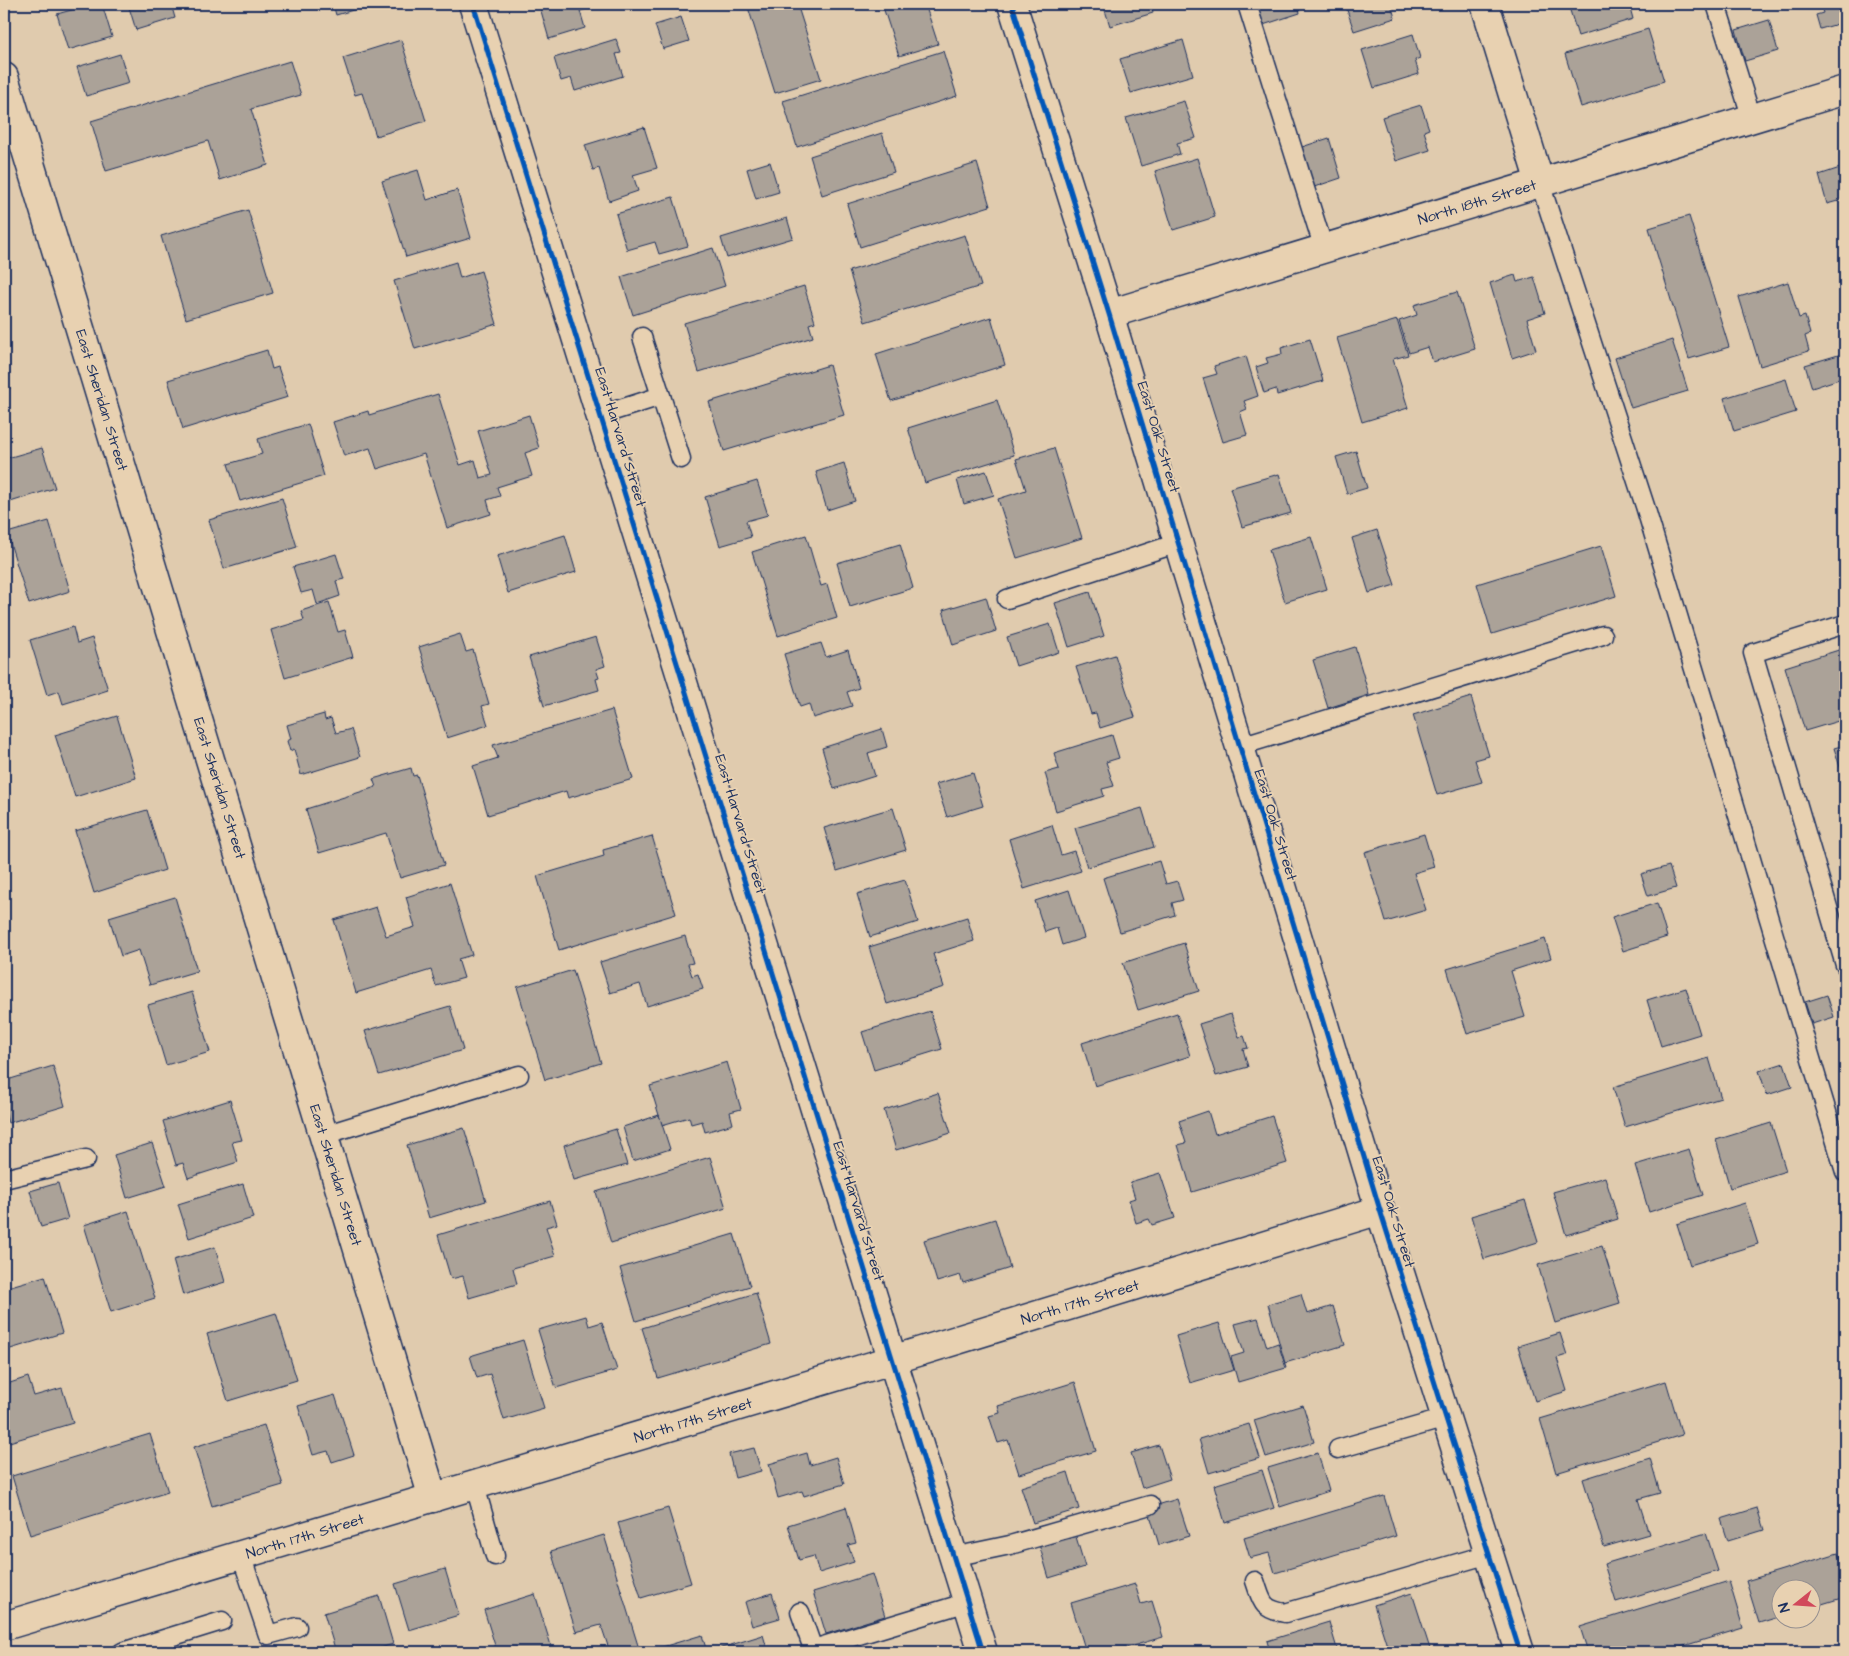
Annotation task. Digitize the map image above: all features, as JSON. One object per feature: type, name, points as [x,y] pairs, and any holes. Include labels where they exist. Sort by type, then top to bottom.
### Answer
[{"type":"street","name":"East Harvard Street","points":[[472,4],[968,1602],[978,1651]]},
{"type":"street","name":"East Oak Street","points":[[1012,4],[1109,314],[1380,1210],[1520,1652]]},
{"type":"street","points":[[1485,4],[1540,183]]},
{"type":"street","name":"East Sheridan Street","points":[[4,78],[434,1498]]},
{"type":"street","name":"North 18th Street","points":[[1109,314],[1845,90]]},
{"type":"street","name":"North 17th Street","points":[[4,1626],[892,1360],[1380,1210]]},
{"type":"lane","points":[[1248,4],[1324,249]]},
{"type":"lane","points":[[1716,4],[1752,119]]},
{"type":"lane","points":[[1540,183],[1645,506],[1845,1172]]},
{"type":"lane","points":[[642,337],[681,459]]},
{"type":"lane","points":[[601,415],[661,396]]},
{"type":"lane","points":[[1007,599],[1178,544]]},
{"type":"lane","points":[[1845,624],[1753,653],[1845,965]]},
{"type":"lane","points":[[1240,746],[1603,635]]},
{"type":"lane","points":[[324,1134],[519,1075]]},
{"type":"lane","points":[[4,1179],[86,1159]]},
{"type":"lane","points":[[1338,1449],[1446,1418]]},
{"type":"lane","points":[[475,1486],[495,1556]]},
{"type":"lane","points":[[953,1557],[1010,1545],[1150,1505]]},
{"type":"lane","points":[[1255,1581],[1264,1605],[1272,1611],[1285,1614],[1489,1554]]},
{"type":"lane","points":[[241,1555],[268,1635],[297,1627]]},
{"type":"lane","points":[[800,1612],[813,1649],[968,1602]]},
{"type":"lane","points":[[122,1652],[222,1621]]},
{"type":"building","points":[[93,4],[102,4],[112,37],[68,50],[57,14]]},
{"type":"building","points":[[128,4],[171,4],[175,18],[136,30]]},
{"type":"building","points":[[333,4],[374,4],[336,15]]},
{"type":"building","points":[[539,4],[604,4],[580,11],[585,28],[549,39]]},
{"type":"building","points":[[747,4],[797,4],[821,79],[775,93]]},
{"type":"building","points":[[882,4],[925,4],[938,44],[899,56]]},
{"type":"building","points":[[1103,4],[1151,4],[1153,13],[1110,26]]},
{"type":"building","points":[[1253,4],[1298,4],[1300,13],[1260,26]]},
{"type":"building","points":[[1345,4],[1391,4],[1395,18],[1354,31]]},
{"type":"building","points":[[1568,4],[1629,4],[1633,19],[1578,36]]},
{"type":"building","points":[[1820,4],[1845,4],[1845,22],[1820,29],[1816,15],[1823,13]]},
{"type":"building","points":[[681,17],[689,41],[663,49],[655,25]]},
{"type":"building","points":[[1769,20],[1778,51],[1745,61],[1736,30]]},
{"type":"building","points":[[1648,29],[1664,81],[1581,107],[1565,54]]},
{"type":"building","points":[[1413,34],[1420,58],[1415,60],[1419,74],[1374,88],[1362,50]]},
{"type":"building","points":[[616,39],[621,53],[616,54],[623,76],[575,91],[571,78],[561,81],[554,58]]},
{"type":"building","points":[[401,40],[426,121],[376,136],[362,93],[355,95],[343,58]]},
{"type":"building","points":[[1183,40],[1193,75],[1131,93],[1120,59]]},
{"type":"building","points":[[943,51],[957,96],[797,147],[783,101]]},
{"type":"building","points":[[120,54],[129,83],[86,96],[77,67]]},
{"type":"building","points":[[290,61],[301,95],[251,109],[268,165],[220,180],[208,141],[106,171],[91,121]]},
{"type":"building","points":[[1184,101],[1196,138],[1177,143],[1180,154],[1141,166],[1126,118]]},
{"type":"building","points":[[1421,105],[1429,129],[1424,131],[1430,150],[1396,161],[1382,117]]},
{"type":"building","points":[[644,127],[657,168],[633,175],[638,191],[609,201],[599,168],[593,170],[585,145]]},
{"type":"building","points":[[882,133],[894,172],[822,195],[810,156]]},
{"type":"building","points":[[1329,138],[1341,178],[1311,188],[1299,148]]},
{"type":"building","points":[[1197,158],[1215,217],[1173,230],[1155,171]]},
{"type":"building","points":[[770,162],[779,192],[756,199],[747,169]]},
{"type":"building","points":[[977,163],[990,206],[860,247],[847,204]]},
{"type":"building","points":[[1840,168],[1845,184],[1845,199],[1827,204],[1819,175]]},
{"type":"building","points":[[418,170],[427,200],[457,190],[471,238],[406,257],[382,181]]},
{"type":"building","points":[[673,197],[688,246],[659,254],[655,242],[627,250],[616,214]]},
{"type":"building","points":[[248,210],[273,293],[186,319],[161,236]]},
{"type":"building","points":[[1689,216],[1729,347],[1689,359],[1649,228]]},
{"type":"building","points":[[787,218],[793,238],[727,258],[721,238]]},
{"type":"building","points":[[965,235],[981,286],[865,322],[849,271]]},
{"type":"building","points":[[713,248],[725,286],[633,315],[621,277]]},
{"type":"building","points":[[456,262],[460,278],[481,271],[497,324],[415,349],[394,281]]},
{"type":"building","points":[[1515,275],[1517,282],[1534,277],[1545,313],[1527,319],[1536,350],[1512,358],[1490,283]]},
{"type":"building","points":[[1788,282],[1799,318],[1805,316],[1810,334],[1805,336],[1809,351],[1760,366],[1739,297]]},
{"type":"building","points":[[804,286],[815,322],[809,324],[813,337],[699,372],[684,323]]},
{"type":"building","points":[[1457,292],[1475,349],[1433,362],[1428,347],[1409,353],[1399,321],[1417,315],[1414,305]]},
{"type":"building","points":[[991,317],[1005,365],[891,401],[876,354]]},
{"type":"building","points":[[1397,320],[1408,355],[1393,359],[1408,408],[1362,422],[1337,338]]},
{"type":"building","points":[[1310,339],[1323,381],[1277,395],[1276,389],[1264,393],[1256,367],[1268,363],[1266,358],[1282,354],[1281,348]]},
{"type":"building","points":[[1672,340],[1688,391],[1631,408],[1615,358]]},
{"type":"building","points":[[267,350],[272,369],[278,367],[288,397],[183,429],[168,380]]},
{"type":"building","points":[[1845,353],[1845,377],[1812,388],[1805,365]]},
{"type":"building","points":[[1246,356],[1258,396],[1244,401],[1247,409],[1240,412],[1247,435],[1223,442],[1203,378],[1217,374],[1214,366]]},
{"type":"building","points":[[829,365],[844,415],[724,451],[709,402]]},
{"type":"building","points":[[4,368],[10,389],[4,390]]},
{"type":"building","points":[[1786,379],[1796,412],[1734,431],[1724,398]]},
{"type":"building","points":[[438,394],[460,465],[475,460],[480,478],[492,475],[478,431],[529,415],[539,448],[525,453],[532,476],[497,487],[500,496],[487,500],[491,514],[447,528],[424,454],[377,469],[370,448],[344,456],[333,422],[368,411],[369,415]]},
{"type":"building","points":[[997,400],[1014,455],[925,483],[908,428]]},
{"type":"building","points":[[308,424],[324,476],[240,501],[228,464],[262,454],[258,439]]},
{"type":"building","points":[[42,448],[55,488],[4,504],[4,459]]},
{"type":"building","points":[[1054,448],[1082,538],[1017,558],[998,499],[1026,490],[1016,459]]},
{"type":"building","points":[[1356,451],[1367,488],[1347,494],[1336,457]]},
{"type":"building","points":[[844,463],[855,501],[827,510],[816,472]]},
{"type":"building","points":[[986,471],[994,495],[964,504],[957,480]]},
{"type":"building","points":[[1279,474],[1291,513],[1242,527],[1230,488]]},
{"type":"building","points":[[757,481],[768,515],[746,521],[751,537],[720,546],[705,497]]},
{"type":"building","points":[[282,498],[297,547],[224,569],[209,520]]},
{"type":"building","points":[[49,521],[70,591],[29,604],[7,533]]},
{"type":"building","points":[[1377,530],[1395,585],[1369,593],[1352,538]]},
{"type":"building","points":[[565,535],[576,572],[508,593],[497,556]]},
{"type":"building","points":[[806,535],[821,586],[827,584],[837,618],[778,636],[752,552]]},
{"type":"building","points":[[1311,537],[1327,589],[1285,602],[1269,550]]},
{"type":"building","points":[[900,544],[913,588],[850,607],[837,563]]},
{"type":"building","points":[[1601,546],[1616,596],[1492,634],[1477,584]]},
{"type":"building","points":[[336,554],[344,579],[336,581],[340,596],[317,604],[313,590],[301,593],[293,567]]},
{"type":"building","points":[[1090,592],[1104,636],[1069,647],[1055,603]]},
{"type":"building","points":[[986,597],[996,631],[953,645],[943,610]]},
{"type":"building","points":[[329,602],[338,632],[345,630],[353,657],[285,678],[271,630],[304,620],[301,611]]},
{"type":"building","points":[[1050,624],[1059,652],[1016,666],[1007,637]]},
{"type":"building","points":[[73,627],[77,643],[92,638],[108,690],[63,704],[59,691],[47,695],[30,640]]},
{"type":"building","points":[[460,634],[466,652],[473,650],[489,704],[482,706],[488,725],[447,738],[419,647]]},
{"type":"building","points":[[596,637],[605,666],[596,669],[599,678],[596,679],[599,690],[544,706],[529,657]]},
{"type":"building","points":[[821,643],[826,657],[848,650],[859,688],[847,692],[852,706],[813,718],[809,704],[800,707],[784,654]]},
{"type":"building","points":[[1355,647],[1369,695],[1328,708],[1313,660]]},
{"type":"building","points":[[1845,648],[1845,719],[1805,731],[1785,667]]},
{"type":"building","points":[[1115,655],[1135,717],[1100,728],[1096,713],[1091,714],[1076,667]]},
{"type":"building","points":[[1471,697],[1489,756],[1475,760],[1482,782],[1437,795],[1413,715]]},
{"type":"building","points":[[612,710],[633,779],[568,798],[566,791],[488,815],[473,766],[498,758],[493,745]]},
{"type":"building","points":[[324,714],[325,720],[331,718],[336,733],[351,729],[360,757],[301,775],[294,749],[290,751],[287,741],[291,739],[287,725]]},
{"type":"building","points":[[117,716],[136,778],[75,797],[55,735]]},
{"type":"building","points":[[882,729],[887,747],[868,753],[875,776],[834,789],[822,748]]},
{"type":"building","points":[[1112,735],[1119,758],[1106,762],[1114,786],[1102,789],[1104,796],[1056,811],[1045,773],[1059,769],[1054,753]]},
{"type":"building","points":[[1845,745],[1845,783],[1834,748]]},
{"type":"building","points":[[411,768],[413,776],[417,775],[444,865],[400,878],[386,833],[319,853],[306,809],[376,787],[373,779]]},
{"type":"building","points":[[973,773],[983,806],[947,817],[936,784]]},
{"type":"building","points":[[893,808],[906,850],[837,871],[824,828]]},
{"type":"building","points":[[1142,808],[1154,847],[1087,867],[1075,828]]},
{"type":"building","points":[[147,810],[165,870],[94,893],[75,831]]},
{"type":"building","points":[[1052,825],[1061,855],[1074,851],[1081,871],[1024,889],[1009,839]]},
{"type":"building","points":[[1424,834],[1434,867],[1414,873],[1426,910],[1386,922],[1365,852]]},
{"type":"building","points":[[652,836],[676,914],[559,950],[537,876],[604,856],[603,850]]},
{"type":"building","points":[[1159,861],[1166,884],[1177,881],[1183,900],[1172,903],[1175,915],[1120,932],[1103,878]]},
{"type":"building","points":[[1669,866],[1676,888],[1648,896],[1641,874]]},
{"type":"building","points":[[905,880],[918,922],[870,937],[857,894]]},
{"type":"building","points":[[450,883],[472,955],[458,959],[464,978],[436,986],[431,970],[356,993],[334,920],[376,907],[386,936],[415,927],[406,897]]},
{"type":"building","points":[[1069,890],[1084,938],[1062,945],[1057,928],[1045,932],[1035,901]]},
{"type":"building","points":[[175,897],[197,971],[150,985],[139,950],[121,956],[109,917]]},
{"type":"building","points":[[1657,903],[1667,937],[1623,951],[1612,917]]},
{"type":"building","points":[[967,917],[974,941],[933,954],[944,987],[887,1004],[869,947]]},
{"type":"building","points":[[685,936],[693,963],[688,964],[692,976],[698,974],[703,989],[647,1006],[640,984],[610,993],[600,962]]},
{"type":"building","points":[[1545,939],[1551,958],[1511,971],[1525,1017],[1467,1034],[1447,969]]},
{"type":"building","points":[[1184,943],[1199,991],[1138,1010],[1123,963]]},
{"type":"building","points":[[573,970],[601,1063],[545,1080],[517,987]]},
{"type":"building","points":[[1686,988],[1700,1034],[1661,1046],[1647,1000]]},
{"type":"building","points":[[192,992],[210,1052],[166,1065],[148,1005]]},
{"type":"building","points":[[1827,995],[1834,1017],[1812,1024],[1805,1002]]},
{"type":"building","points":[[450,1006],[463,1050],[379,1075],[365,1031]]},
{"type":"building","points":[[930,1011],[942,1049],[874,1070],[862,1032]]},
{"type":"building","points":[[1177,1013],[1190,1056],[1095,1086],[1082,1043]]},
{"type":"building","points":[[1231,1014],[1239,1037],[1244,1036],[1248,1048],[1243,1049],[1248,1067],[1216,1076],[1199,1024]]},
{"type":"building","points":[[1709,1058],[1721,1098],[1625,1127],[1613,1087]]},
{"type":"building","points":[[727,1062],[741,1109],[730,1112],[733,1124],[705,1132],[702,1121],[691,1124],[689,1117],[662,1125],[650,1086]]},
{"type":"building","points":[[1784,1063],[1792,1087],[1767,1095],[1759,1071]]},
{"type":"building","points":[[53,1066],[65,1106],[8,1123],[4,1108],[4,1081]]},
{"type":"building","points":[[938,1093],[951,1133],[896,1150],[884,1110]]},
{"type":"building","points":[[230,1100],[242,1140],[232,1142],[238,1162],[188,1178],[183,1163],[176,1165],[163,1121]]},
{"type":"building","points":[[1208,1111],[1215,1134],[1272,1116],[1287,1163],[1192,1192],[1178,1145],[1186,1143],[1179,1121]]},
{"type":"building","points":[[659,1115],[670,1149],[633,1161],[623,1127]]},
{"type":"building","points":[[1771,1123],[1786,1171],[1730,1188],[1716,1140]]},
{"type":"building","points":[[464,1128],[486,1201],[429,1218],[407,1145]]},
{"type":"building","points":[[616,1129],[627,1165],[574,1180],[564,1145]]},
{"type":"building","points":[[152,1143],[166,1186],[127,1198],[114,1155]]},
{"type":"building","points":[[1689,1149],[1703,1195],[1649,1212],[1635,1165]]},
{"type":"building","points":[[710,1157],[726,1208],[611,1243],[596,1192]]},
{"type":"building","points":[[1160,1173],[1175,1218],[1152,1225],[1149,1219],[1136,1223],[1129,1200],[1135,1198],[1130,1182]]},
{"type":"building","points":[[1605,1177],[1618,1219],[1566,1235],[1553,1192]]},
{"type":"building","points":[[58,1183],[68,1219],[41,1227],[30,1191]]},
{"type":"building","points":[[243,1184],[253,1218],[189,1238],[178,1204]]},
{"type":"building","points":[[1525,1200],[1538,1242],[1484,1259],[1471,1216]]},
{"type":"building","points":[[550,1201],[557,1224],[546,1227],[555,1256],[513,1268],[517,1284],[469,1298],[463,1276],[451,1279],[438,1235]]},
{"type":"building","points":[[1745,1203],[1758,1244],[1690,1265],[1677,1224]]},
{"type":"building","points":[[128,1211],[155,1298],[111,1312],[84,1225]]},
{"type":"building","points":[[995,1219],[1010,1268],[963,1283],[960,1275],[937,1282],[924,1240]]},
{"type":"building","points":[[734,1234],[750,1286],[636,1321],[620,1268]]},
{"type":"building","points":[[1602,1246],[1620,1303],[1555,1323],[1538,1265]]},
{"type":"building","points":[[215,1247],[225,1282],[183,1295],[173,1260]]},
{"type":"building","points":[[45,1276],[62,1333],[4,1351],[4,1288]]},
{"type":"building","points":[[756,1293],[771,1344],[658,1378],[642,1328]]},
{"type":"building","points":[[1301,1294],[1307,1314],[1333,1306],[1345,1345],[1285,1363],[1268,1304]]},
{"type":"building","points":[[276,1313],[297,1380],[228,1401],[207,1334]]},
{"type":"building","points":[[586,1316],[589,1326],[602,1322],[617,1370],[556,1388],[538,1330]]},
{"type":"building","points":[[1258,1318],[1267,1347],[1278,1343],[1286,1368],[1238,1382],[1231,1357],[1244,1353],[1235,1324]]},
{"type":"building","points":[[1219,1323],[1234,1370],[1190,1383],[1176,1336]]},
{"type":"building","points":[[1560,1333],[1567,1355],[1557,1358],[1567,1391],[1535,1401],[1518,1346]]},
{"type":"building","points":[[523,1340],[544,1408],[504,1420],[490,1374],[477,1378],[470,1356]]},
{"type":"building","points":[[28,1377],[34,1396],[62,1388],[73,1423],[6,1443],[4,1385]]},
{"type":"building","points":[[1666,1381],[1682,1435],[1556,1473],[1540,1419]]},
{"type":"building","points":[[1075,1382],[1096,1451],[1019,1474],[1008,1440],[998,1443],[989,1416],[1000,1413],[998,1406]]},
{"type":"building","points":[[335,1395],[354,1455],[332,1462],[328,1451],[313,1455],[298,1406]]},
{"type":"building","points":[[1303,1405],[1314,1442],[1266,1457],[1254,1420]]},
{"type":"building","points":[[1249,1424],[1260,1458],[1209,1473],[1199,1439]]},
{"type":"building","points":[[264,1425],[283,1485],[212,1506],[194,1447]]},
{"type":"building","points":[[150,1434],[168,1492],[30,1535],[12,1476]]},
{"type":"building","points":[[1159,1445],[1170,1479],[1142,1488],[1131,1453]]},
{"type":"building","points":[[754,1448],[761,1471],[735,1478],[729,1454]]},
{"type":"building","points":[[807,1453],[810,1465],[836,1457],[844,1484],[804,1496],[802,1491],[778,1498],[769,1464]]},
{"type":"building","points":[[1318,1453],[1329,1491],[1280,1507],[1268,1468]]},
{"type":"building","points":[[1650,1458],[1660,1493],[1638,1499],[1649,1534],[1604,1547],[1583,1479]]},
{"type":"building","points":[[1262,1470],[1274,1508],[1225,1523],[1214,1485]]},
{"type":"building","points":[[1068,1472],[1079,1509],[1033,1523],[1021,1487]]},
{"type":"building","points":[[1384,1496],[1396,1536],[1275,1573],[1269,1553],[1250,1558],[1244,1538]]},
{"type":"building","points":[[1177,1499],[1189,1536],[1159,1545],[1148,1508]]},
{"type":"building","points":[[846,1507],[856,1543],[848,1545],[854,1562],[819,1573],[814,1556],[799,1560],[788,1525]]},
{"type":"building","points":[[668,1508],[691,1583],[641,1598],[618,1523]]},
{"type":"building","points":[[1757,1508],[1764,1530],[1728,1541],[1721,1519]]},
{"type":"building","points":[[1074,1530],[1085,1567],[1049,1578],[1038,1541]]},
{"type":"building","points":[[1706,1533],[1718,1571],[1616,1602],[1604,1564]]},
{"type":"building","points":[[604,1535],[640,1652],[610,1652],[601,1625],[576,1632],[551,1551]]},
{"type":"building","points":[[1838,1553],[1845,1577],[1845,1597],[1822,1604],[1822,1578],[1772,1578],[1772,1619],[1759,1623],[1746,1581]]},
{"type":"building","points":[[445,1569],[459,1615],[409,1630],[395,1584]]},
{"type":"building","points":[[872,1574],[885,1616],[826,1634],[813,1592]]},
{"type":"building","points":[[1729,1581],[1743,1628],[1664,1652],[1588,1652],[1580,1627]]},
{"type":"building","points":[[1135,1584],[1141,1604],[1152,1601],[1163,1637],[1112,1652],[1086,1652],[1071,1603]]},
{"type":"building","points":[[772,1593],[780,1618],[752,1626],[745,1602]]},
{"type":"building","points":[[1412,1593],[1431,1652],[1389,1652],[1374,1605]]},
{"type":"building","points":[[535,1594],[553,1652],[497,1652],[484,1610]]},
{"type":"building","points":[[379,1596],[393,1644],[368,1652],[336,1652],[324,1613]]},
{"type":"building","points":[[1329,1622],[1338,1652],[1270,1652],[1267,1641]]},
{"type":"building","points":[[702,1635],[707,1652],[646,1652]]},
{"type":"building","points":[[763,1635],[768,1652],[719,1652],[718,1649]]},
{"type":"cycle path","points":[[473,4],[983,1652]]},
{"type":"cycle path","points":[[1012,4],[1109,314],[1380,1210],[1520,1652]]}]
